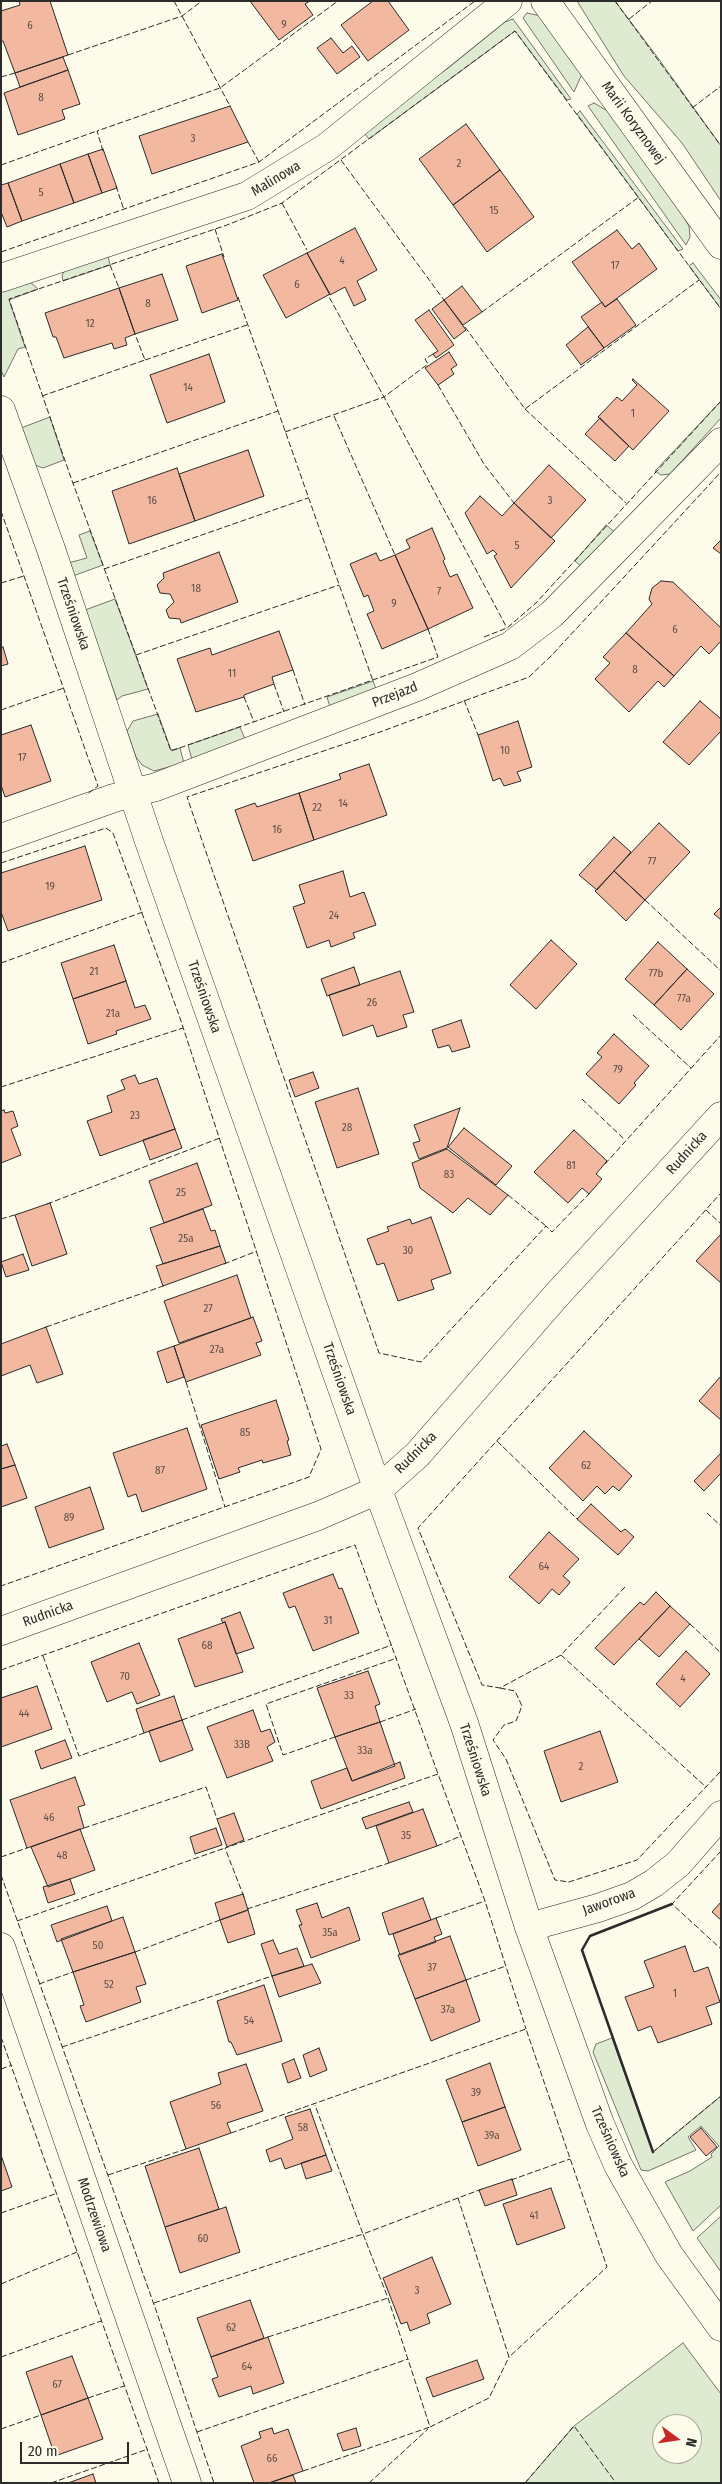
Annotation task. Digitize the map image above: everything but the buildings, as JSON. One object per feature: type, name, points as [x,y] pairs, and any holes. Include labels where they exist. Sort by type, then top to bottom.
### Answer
[{"type":"street","name":"Malinowa","points":[[1,278],[247,196],[327,147],[508,1]]},
{"type":"street","name":"Marii Koryznowej","points":[[545,1],[721,245]]},
{"type":"street","name":"Trześniowska","points":[[1,410],[378,1490],[464,1724],[529,1926],[600,2124],[618,2165],[669,2255],[721,2327]]},
{"type":"street","name":"Przejazd","points":[[1,838],[133,792],[156,787],[417,687],[510,646],[552,614],[721,442]]},
{"type":"street","name":"Rudnicka","points":[[1,1631],[318,1516],[378,1490],[418,1454],[555,1297],[721,1116]]},
{"type":"street","name":"Jaworowa","points":[[529,1926],[598,1908],[632,1896],[654,1883],[678,1864],[721,1815]]},
{"type":"street","name":"Modrzewiowa","points":[[1,1947],[187,2483]]},
{"type":"green space","points":[[577,1],[615,1],[658,58],[721,146],[721,201],[682,143],[624,76]]},
{"type":"green space","points":[[527,13],[541,16],[582,74],[574,92],[523,18]]},
{"type":"green space","points":[[513,19],[571,99],[567,100],[515,31],[369,139],[361,129],[447,69],[505,22]]},
{"type":"green space","points":[[594,103],[611,113],[683,216],[689,226],[690,237],[686,245],[588,106]]},
{"type":"green space","points":[[580,111],[683,249],[678,251],[577,114]]},
{"type":"green space","points":[[108,256],[110,265],[63,281],[62,275],[66,269]]},
{"type":"green space","points":[[693,263],[721,300],[721,309],[689,266]]},
{"type":"green space","points":[[30,282],[38,289],[9,300],[25,347],[18,349],[4,377],[1,370],[1,291]]},
{"type":"green space","points":[[721,401],[721,418],[670,474],[661,475],[655,471]]},
{"type":"green space","points":[[50,417],[64,460],[43,468],[35,465],[21,428]]},
{"type":"green space","points":[[606,525],[616,533],[583,568],[575,561]]},
{"type":"green space","points":[[90,531],[103,565],[73,576],[68,563],[87,558],[79,535]]},
{"type":"green space","points":[[115,599],[148,689],[122,696],[117,700],[85,610]]},
{"type":"green space","points":[[373,681],[376,689],[330,707],[327,697]]},
{"type":"green space","points":[[158,714],[171,750],[180,748],[184,763],[154,771],[142,765],[136,757],[127,731],[133,721]]},
{"type":"green space","points":[[240,727],[245,739],[192,760],[188,745]]},
{"type":"green space","points":[[612,2038],[653,2152],[721,2096],[721,2205],[693,2231],[665,2182],[690,2171],[712,2157],[711,2154],[719,2146],[701,2126],[688,2137],[696,2150],[648,2171],[641,2170],[593,2052],[596,2044]]},
{"type":"green space","points":[[721,2216],[721,2272],[697,2238]]},
{"type":"green space","points":[[683,2343],[721,2394],[721,2483],[525,2483],[574,2426]]},
{"type":"fence","points":[[174,1],[230,106]]},
{"type":"fence","points":[[68,55],[182,16],[202,1]]},
{"type":"fence","points":[[103,151],[97,131],[220,88],[338,1]]},
{"type":"fence","points":[[1,252],[259,162],[475,1]]},
{"type":"fence","points":[[615,1],[721,146]]},
{"type":"fence","points":[[629,19],[652,1]]},
{"type":"fence","points":[[428,629],[438,657],[171,751],[70,475],[9,299],[227,225],[282,203],[515,31],[721,309]]},
{"type":"fence","points":[[1,77],[15,73]]},
{"type":"fence","points":[[692,108],[721,86]]},
{"type":"fence","points":[[1,165],[97,131]]},
{"type":"fence","points":[[248,142],[259,162]]},
{"type":"fence","points":[[341,160],[444,300]]},
{"type":"fence","points":[[116,186],[124,210]]},
{"type":"fence","points":[[482,312],[639,197]]},
{"type":"fence","points":[[282,203],[307,250]]},
{"type":"fence","points":[[215,229],[224,257]]},
{"type":"fence","points":[[110,265],[119,288]]},
{"type":"fence","points":[[465,327],[525,409],[699,280]]},
{"type":"fence","points":[[285,432],[384,397],[328,295]]},
{"type":"fence","points":[[238,297],[373,681]]},
{"type":"fence","points":[[145,360],[247,325]]},
{"type":"fence","points":[[42,396],[145,360],[135,334]]},
{"type":"fence","points":[[433,354],[425,359],[428,364],[384,397],[507,628]]},
{"type":"fence","points":[[438,385],[484,464],[514,503]]},
{"type":"fence","points":[[484,637],[507,628],[536,603],[721,401]]},
{"type":"fence","points":[[525,409],[626,503]]},
{"type":"fence","points":[[73,483],[278,411]]},
{"type":"fence","points":[[334,416],[395,555]]},
{"type":"fence","points":[[590,1193],[552,1232],[546,1226],[421,1362],[379,1353],[187,797],[380,732],[529,677],[552,655],[721,472]]},
{"type":"fence","points":[[104,569],[308,498]]},
{"type":"fence","points":[[1,511],[98,786],[86,795]]},
{"type":"fence","points":[[1,583],[24,576]]},
{"type":"fence","points":[[136,655],[339,585]]},
{"type":"fence","points":[[293,670],[305,705]]},
{"type":"fence","points":[[274,684],[284,712]]},
{"type":"fence","points":[[1,710],[64,688]]},
{"type":"fence","points":[[244,697],[254,722]]},
{"type":"fence","points":[[464,700],[478,735]]},
{"type":"fence","points":[[1,863],[106,828],[113,833],[180,1018],[321,1449],[309,1477],[1,1586]]},
{"type":"fence","points":[[645,900],[721,971]]},
{"type":"fence","points":[[1,963],[143,912]]},
{"type":"fence","points":[[633,1015],[691,1068]]},
{"type":"fence","points":[[1,1087],[183,1028]]},
{"type":"fence","points":[[605,1164],[721,1035]]},
{"type":"fence","points":[[582,1099],[625,1140]]},
{"type":"fence","points":[[47,1204],[220,1138]]},
{"type":"fence","points":[[625,1587],[561,1655],[500,1688],[482,1685],[418,1528],[721,1193]]},
{"type":"fence","points":[[508,1195],[546,1226]]},
{"type":"fence","points":[[706,1210],[721,1224]]},
{"type":"fence","points":[[1,1219],[18,1214]]},
{"type":"fence","points":[[224,1264],[257,1251]]},
{"type":"fence","points":[[46,1327],[166,1285]]},
{"type":"fence","points":[[186,1382],[225,1507]]},
{"type":"fence","points":[[497,1441],[577,1519]]},
{"type":"fence","points":[[707,1513],[721,1526]]},
{"type":"fence","points":[[1,1670],[355,1545],[438,1774]]},
{"type":"fence","points":[[690,1624],[721,1653]]},
{"type":"fence","points":[[182,1720],[392,1645]]},
{"type":"fence","points":[[561,1655],[706,1787]]},
{"type":"fence","points":[[43,1656],[79,1756],[144,1733]]},
{"type":"fence","points":[[335,1737],[283,1755],[266,1704],[397,1658]]},
{"type":"fence","points":[[500,1688],[515,1691],[522,1706],[516,1721],[504,1725],[493,1740],[506,1759],[555,1880],[569,1882],[637,1860],[721,1771]]},
{"type":"fence","points":[[380,1722],[416,1709]]},
{"type":"fence","points":[[244,1897],[225,1848],[438,1774],[485,1901],[526,2029]]},
{"type":"fence","points":[[84,1828],[206,1787],[217,1819]]},
{"type":"fence","points":[[437,1846],[461,1836]]},
{"type":"fence","points":[[1,1857],[27,1848]]},
{"type":"fence","points":[[17,1921],[225,1848]]},
{"type":"fence","points":[[721,1851],[672,1904],[721,1949]]},
{"type":"fence","points":[[247,1909],[389,1863]]},
{"type":"fence","points":[[1,1875],[157,2313],[214,2483]]},
{"type":"fence","points":[[436,1918],[485,1901]]},
{"type":"fence","points":[[135,1952],[220,1920]]},
{"type":"fence","points":[[466,1980],[506,1966]]},
{"type":"fence","points":[[39,1984],[73,1972]]},
{"type":"fence","points":[[62,2047],[272,1976]]},
{"type":"fence","points":[[231,2133],[526,2029],[607,2267],[509,2357],[458,2198],[482,2189]]},
{"type":"fence","points":[[1,2037],[159,2483]]},
{"type":"fence","points":[[1,2069],[12,2065]]},
{"type":"fence","points":[[653,2152],[721,2096]]},
{"type":"fence","points":[[154,2303],[363,2234],[315,2105]]},
{"type":"fence","points":[[108,2175],[186,2149]]},
{"type":"fence","points":[[511,2180],[570,2159]]},
{"type":"fence","points":[[1,2213],[55,2194]]},
{"type":"fence","points":[[458,2198],[363,2234],[388,2298],[430,2427],[489,2398],[509,2357]]},
{"type":"fence","points":[[1,2284],[77,2252]]},
{"type":"fence","points":[[268,2337],[388,2298]]},
{"type":"fence","points":[[1,2357],[101,2321]]},
{"type":"fence","points":[[197,2432],[408,2359]]},
{"type":"fence","points":[[88,2398],[124,2386]]},
{"type":"fence","points":[[1,2429],[41,2415]]},
{"type":"fence","points":[[525,2483],[574,2426],[616,2483]]},
{"type":"fence","points":[[303,2471],[430,2427]]},
{"type":"fence","points":[[369,2483],[428,2429]]},
{"type":"fence","points":[[51,2483],[148,2449]]},
{"type":"wall","points":[[653,2152],[582,1950],[590,1936],[672,1904]]}]
